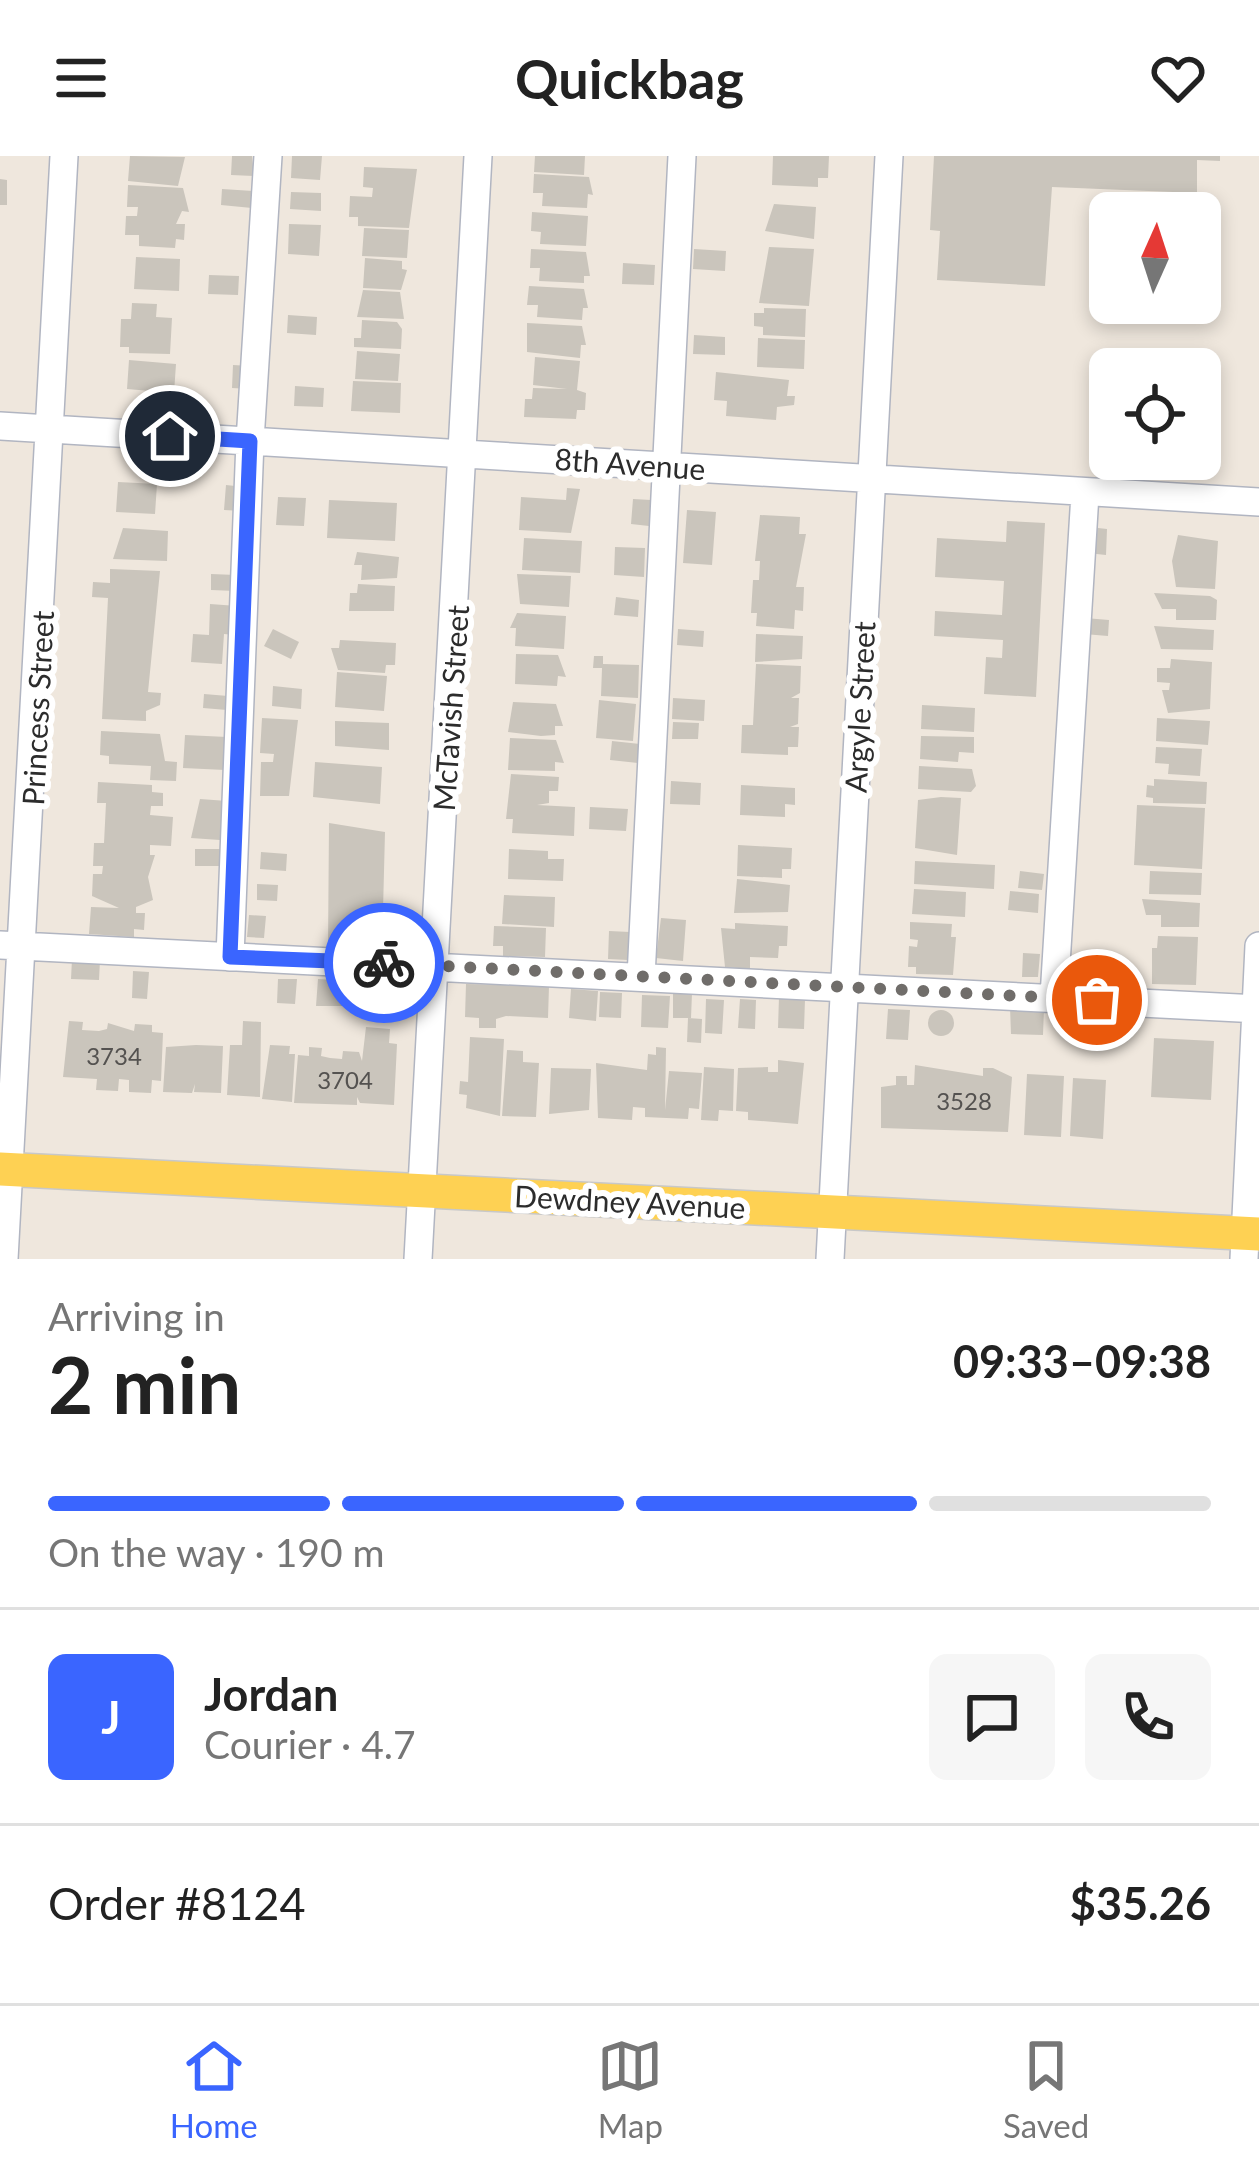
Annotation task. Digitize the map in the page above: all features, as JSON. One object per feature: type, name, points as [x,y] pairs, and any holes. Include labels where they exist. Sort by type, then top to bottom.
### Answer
[{"type":"main road","name":"Dewdney Avenue","points":[[4,1169],[833,1212],[1249,1242]]},
{"type":"street","name":"Princess Street","points":[[4,1259],[13,946],[50,429],[64,156]]},
{"type":"street","points":[[230,957],[250,441],[268,156]]},
{"type":"street","name":"McTavish Street","points":[[418,1259],[466,453],[478,156]]},
{"type":"street","points":[[641,977],[682,156]]},
{"type":"street","name":"Argyle Street","points":[[830,1259],[889,156]]},
{"type":"street","name":"8th Avenue","points":[[0,426],[1259,502]]},
{"type":"street","points":[[1054,998],[1084,494]]},
{"type":"street","points":[[13,946],[1257,1009]]},
{"type":"street","points":[[1249,1242],[1259,946]]},
{"type":"building","points":[[130,156],[185,157],[178,186],[128,181]]},
{"type":"building","points":[[232,156],[252,156],[254,176],[231,175]]},
{"type":"building","points":[[292,156],[322,156],[320,180],[291,178]]},
{"type":"building","points":[[535,156],[585,156],[584,175],[534,172]]},
{"type":"building","points":[[773,156],[829,156],[828,178],[818,178],[818,187],[772,185]]},
{"type":"building","points":[[934,156],[1220,156],[1220,161],[1197,160],[1197,192],[1052,187],[1045,286],[937,280],[940,231],[930,230]]},
{"type":"building","points":[[364,167],[417,169],[409,228],[358,226],[358,217],[349,217],[350,196],[372,197],[373,188],[363,187]]},
{"type":"building","points":[[534,174],[589,177],[593,195],[588,194],[587,208],[542,206],[543,193],[533,193]]},
{"type":"building","points":[[0,179],[7,180],[7,205],[0,205]]},
{"type":"building","points":[[128,185],[183,188],[189,212],[182,211],[176,224],[185,224],[184,240],[176,239],[175,248],[139,246],[139,235],[125,235],[126,216],[137,216],[138,207],[127,207]]},
{"type":"building","points":[[222,189],[253,191],[252,208],[221,205]]},
{"type":"building","points":[[291,192],[321,193],[321,211],[290,209]]},
{"type":"building","points":[[774,204],[816,207],[814,239],[765,231]]},
{"type":"building","points":[[532,212],[588,216],[586,246],[540,244],[541,232],[531,231]]},
{"type":"building","points":[[289,224],[321,225],[319,256],[288,254]]},
{"type":"building","points":[[364,228],[409,230],[407,258],[362,256]]},
{"type":"building","points":[[769,247],[814,249],[809,306],[759,303]]},
{"type":"building","points":[[531,249],[586,252],[590,276],[584,276],[584,283],[539,281],[540,268],[530,268]]},
{"type":"building","points":[[694,249],[726,251],[725,271],[693,269]]},
{"type":"building","points":[[136,257],[180,259],[179,291],[134,289]]},
{"type":"building","points":[[365,258],[402,261],[402,269],[407,270],[401,290],[363,288]]},
{"type":"building","points":[[623,263],[655,265],[654,285],[622,284]]},
{"type":"building","points":[[209,275],[239,276],[238,295],[208,294]]},
{"type":"building","points":[[529,286],[584,289],[588,308],[583,308],[582,320],[537,317],[538,305],[527,305]]},
{"type":"building","points":[[363,290],[400,292],[404,319],[357,317]]},
{"type":"building","points":[[132,303],[157,304],[156,317],[172,318],[170,354],[129,353],[129,347],[120,347],[121,319],[131,319]]},
{"type":"building","points":[[764,308],[806,309],[805,337],[763,335],[763,327],[754,326],[754,313],[764,313]]},
{"type":"building","points":[[288,315],[317,317],[316,335],[287,333]]},
{"type":"building","points":[[362,320],[397,322],[402,329],[401,349],[354,347],[354,338],[361,338]]},
{"type":"building","points":[[527,323],[582,326],[586,345],[581,345],[580,358],[527,352]]},
{"type":"building","points":[[694,335],[725,337],[725,355],[693,354]]},
{"type":"building","points":[[758,338],[805,340],[804,369],[757,367]]},
{"type":"building","points":[[357,351],[400,354],[398,381],[355,379]]},
{"type":"building","points":[[535,357],[580,361],[577,390],[586,393],[585,410],[577,410],[576,419],[524,417],[525,399],[532,399],[533,388],[567,389],[533,385]]},
{"type":"building","points":[[129,360],[176,364],[174,393],[127,389]]},
{"type":"building","points":[[233,365],[250,366],[250,389],[232,388]]},
{"type":"building","points":[[716,372],[789,380],[787,396],[795,396],[794,405],[777,407],[776,420],[726,416],[727,401],[714,400]]},
{"type":"building","points":[[353,381],[401,383],[400,413],[351,411]]},
{"type":"building","points":[[295,386],[324,388],[323,407],[294,406]]},
{"type":"building","points":[[118,482],[157,484],[155,514],[116,512]]},
{"type":"building","points":[[226,485],[244,487],[243,511],[224,510]]},
{"type":"building","points":[[567,488],[580,489],[571,533],[519,530],[521,497],[566,500]]},
{"type":"building","points":[[278,497],[306,498],[304,526],[276,525]]},
{"type":"building","points":[[633,499],[651,500],[649,526],[631,524]]},
{"type":"building","points":[[329,500],[397,503],[395,541],[327,538]]},
{"type":"building","points":[[687,510],[716,512],[712,565],[683,563]]},
{"type":"building","points":[[760,515],[800,517],[799,534],[806,534],[796,587],[804,587],[803,611],[795,610],[794,629],[756,626],[757,613],[751,613],[753,580],[759,580],[760,561],[755,561]]},
{"type":"building","points":[[1007,521],[1045,523],[1036,697],[984,694],[986,657],[1002,658],[1003,640],[934,636],[935,611],[1002,615],[1004,581],[935,577],[937,538],[1006,542]]},
{"type":"building","points":[[1089,527],[1107,529],[1106,555],[1087,553]]},
{"type":"building","points":[[123,528],[168,531],[167,561],[113,559]]},
{"type":"building","points":[[1178,535],[1218,541],[1215,589],[1176,587],[1172,561]]},
{"type":"building","points":[[524,538],[582,541],[580,573],[522,570]]},
{"type":"building","points":[[615,547],[645,548],[644,577],[614,575]]},
{"type":"building","points":[[357,552],[399,557],[397,578],[361,580],[362,565],[354,565]]},
{"type":"building","points":[[110,569],[160,571],[148,692],[161,693],[160,705],[146,711],[146,721],[102,719],[108,598],[92,597],[93,582],[110,583]]},
{"type":"building","points":[[211,574],[236,575],[236,591],[211,590]]},
{"type":"building","points":[[517,574],[571,576],[569,607],[520,604]]},
{"type":"building","points":[[358,584],[395,586],[394,611],[349,611],[350,593],[357,593]]},
{"type":"building","points":[[1154,593],[1210,596],[1217,600],[1216,620],[1176,620],[1176,609],[1162,609]]},
{"type":"building","points":[[616,597],[639,600],[638,617],[614,615]]},
{"type":"building","points":[[210,604],[237,606],[235,635],[224,634],[222,664],[191,662],[193,634],[209,635]]},
{"type":"building","points":[[517,613],[566,616],[564,649],[515,646],[516,628],[510,628]]},
{"type":"building","points":[[1085,618],[1109,620],[1108,636],[1084,634]]},
{"type":"building","points":[[1154,626],[1214,630],[1213,650],[1161,649]]},
{"type":"building","points":[[273,629],[299,642],[291,659],[264,646]]},
{"type":"building","points":[[678,629],[704,631],[703,647],[677,645]]},
{"type":"building","points":[[756,634],[803,636],[802,659],[755,662]]},
{"type":"building","points":[[340,640],[396,643],[395,665],[386,665],[385,673],[338,670],[331,648],[339,648]]},
{"type":"building","points":[[516,654],[558,655],[566,677],[558,676],[557,686],[515,684]]},
{"type":"building","points":[[594,656],[603,656],[603,664],[639,665],[638,698],[601,696],[602,668],[593,668]]},
{"type":"building","points":[[1171,659],[1212,662],[1210,709],[1168,713],[1162,690],[1169,690],[1170,683],[1157,682],[1157,668],[1170,668]]},
{"type":"building","points":[[756,664],[801,666],[800,693],[791,698],[799,698],[798,724],[790,727],[799,727],[798,747],[788,747],[788,755],[741,753],[742,725],[753,725]]},
{"type":"building","points":[[337,672],[387,676],[384,711],[335,707]]},
{"type":"building","points":[[273,686],[302,689],[301,709],[272,706]]},
{"type":"building","points":[[204,694],[228,696],[227,710],[203,708]]},
{"type":"building","points":[[673,698],[705,700],[704,721],[672,719]]},
{"type":"building","points":[[599,700],[636,704],[633,741],[596,738]]},
{"type":"building","points":[[513,702],[556,704],[563,726],[555,726],[555,735],[508,732]]},
{"type":"building","points":[[922,705],[975,708],[974,732],[921,729]]},
{"type":"building","points":[[262,718],[298,720],[289,796],[260,796],[261,762],[273,762],[274,754],[260,753]]},
{"type":"building","points":[[1157,718],[1210,721],[1208,745],[1156,741]]},
{"type":"building","points":[[335,721],[389,723],[389,750],[335,746]]},
{"type":"building","points":[[673,722],[699,723],[698,739],[672,739]]},
{"type":"building","points":[[101,731],[160,734],[165,761],[177,762],[176,781],[150,780],[151,766],[109,764],[109,756],[100,755]]},
{"type":"building","points":[[185,735],[227,737],[225,770],[183,768]]},
{"type":"building","points":[[921,736],[974,737],[974,753],[959,752],[958,762],[920,759]]},
{"type":"building","points":[[510,738],[556,740],[564,763],[555,762],[555,771],[508,770]]},
{"type":"building","points":[[612,741],[640,744],[638,763],[610,760]]},
{"type":"building","points":[[1156,747],[1202,749],[1200,776],[1168,774],[1169,764],[1155,763]]},
{"type":"building","points":[[315,762],[382,767],[380,804],[313,797]]},
{"type":"building","points":[[919,766],[972,769],[976,786],[971,792],[918,789]]},
{"type":"building","points":[[511,774],[559,777],[558,791],[549,791],[549,803],[537,805],[575,807],[574,836],[512,833],[513,819],[506,819]]},
{"type":"building","points":[[1154,779],[1207,782],[1206,804],[1153,803],[1153,798],[1146,797],[1147,785],[1154,786]]},
{"type":"building","points":[[671,781],[701,783],[700,805],[670,804]]},
{"type":"building","points":[[98,782],[152,785],[152,792],[163,793],[163,806],[151,806],[150,815],[173,817],[171,846],[150,845],[150,855],[155,855],[148,877],[153,900],[136,907],[136,913],[145,913],[144,930],[134,929],[134,937],[89,934],[91,907],[119,908],[92,896],[93,874],[102,874],[103,866],[93,866],[94,843],[104,843],[106,803],[97,803]]},
{"type":"building","points":[[741,785],[795,788],[795,805],[785,804],[785,817],[740,815]]},
{"type":"building","points":[[961,798],[957,855],[915,848],[918,800]]},
{"type":"building","points":[[200,799],[227,801],[220,840],[191,838]]},
{"type":"building","points":[[1137,805],[1205,808],[1202,869],[1134,865]]},
{"type":"building","points":[[590,807],[628,809],[626,831],[589,829]]},
{"type":"building","points":[[329,823],[385,832],[382,950],[328,947]]},
{"type":"building","points":[[738,845],[792,848],[791,869],[782,869],[782,878],[737,876]]},
{"type":"building","points":[[195,849],[222,849],[222,866],[195,866]]},
{"type":"building","points":[[509,849],[548,851],[548,859],[564,859],[563,881],[508,879]]},
{"type":"building","points":[[261,852],[287,854],[286,871],[260,869]]},
{"type":"building","points":[[915,861],[995,865],[994,889],[914,884]]},
{"type":"building","points":[[1020,871],[1044,874],[1042,890],[1018,888]]},
{"type":"building","points":[[1150,871],[1202,873],[1201,895],[1149,894]]},
{"type":"building","points":[[737,879],[790,885],[788,912],[734,913]]},
{"type":"building","points":[[257,884],[278,885],[277,901],[257,900]]},
{"type":"building","points":[[914,889],[966,892],[965,917],[912,914]]},
{"type":"building","points":[[1010,891],[1039,894],[1038,913],[1008,910]]},
{"type":"building","points":[[504,895],[555,897],[554,927],[502,924]]},
{"type":"building","points":[[1142,899],[1200,903],[1199,927],[1161,927],[1161,915],[1146,915]]},
{"type":"building","points":[[249,915],[266,916],[264,938],[247,937]]},
{"type":"building","points":[[661,918],[686,920],[683,961],[656,958]]},
{"type":"building","points":[[910,922],[952,924],[951,937],[956,937],[953,975],[916,974],[916,967],[908,967],[909,946],[917,947],[918,940],[910,939]]},
{"type":"building","points":[[735,923],[788,926],[787,946],[779,946],[778,958],[750,957],[750,969],[725,967],[721,928],[735,929]]},
{"type":"building","points":[[494,926],[546,928],[545,957],[503,956],[503,946],[493,946]]},
{"type":"building","points":[[609,931],[630,932],[628,960],[608,959]]},
{"type":"building","points":[[1158,936],[1198,937],[1196,985],[1152,984],[1152,948],[1157,948]]},
{"type":"building","points":[[1023,953],[1040,954],[1038,977],[1022,977]]},
{"type":"building","points":[[72,959],[100,960],[99,980],[71,979]]},
{"type":"building","points":[[133,971],[149,972],[147,999],[132,998]]},
{"type":"building","points":[[278,979],[297,979],[295,1004],[277,1003]]},
{"type":"building","points":[[318,979],[365,982],[364,1006],[316,1006]]},
{"type":"building","points":[[466,984],[549,986],[548,1018],[506,1016],[496,1019],[496,1028],[479,1028],[479,1018],[465,1017]]},
{"type":"building","points":[[571,989],[598,991],[596,1021],[569,1018]]},
{"type":"building","points":[[600,992],[622,993],[621,1018],[599,1017]]},
{"type":"building","points":[[673,993],[692,993],[691,1018],[673,1018]]},
{"type":"building","points":[[642,995],[670,996],[668,1028],[641,1027]]},
{"type":"building","points":[[779,997],[805,999],[804,1029],[778,1028]]},
{"type":"building","points":[[706,999],[724,1000],[722,1034],[705,1033]]},
{"type":"building","points":[[740,999],[756,1000],[755,1029],[738,1028]]},
{"type":"building","points":[[1010,1007],[1044,1008],[1043,1035],[1011,1034]]},
{"type":"building","points":[[888,1009],[910,1010],[908,1040],[886,1039]]},
{"type":"building","points":[[1070,1009],[1097,1010],[1096,1036],[1068,1035]]},
{"type":"building","points":[[941,1010],[954,1023],[941,1036],[928,1023]]},
{"type":"building","points":[[688,1018],[702,1019],[701,1043],[687,1042]]},
{"type":"building","points":[[69,1021],[83,1022],[82,1030],[99,1031],[107,1029],[108,1023],[134,1031],[135,1024],[152,1025],[152,1032],[163,1033],[161,1081],[152,1080],[151,1093],[129,1092],[129,1080],[119,1079],[118,1091],[96,1090],[97,1079],[63,1077]]},
{"type":"building","points":[[243,1021],[261,1022],[260,1097],[227,1095],[230,1045],[242,1045]]},
{"type":"building","points":[[366,1027],[390,1029],[389,1043],[397,1044],[394,1105],[360,1103],[357,1097],[357,1105],[294,1103],[298,1055],[309,1056],[309,1047],[322,1048],[321,1056],[342,1059],[343,1051],[359,1052],[362,1061]]},
{"type":"building","points":[[470,1037],[504,1039],[500,1116],[466,1108],[467,1095],[459,1094],[460,1081],[468,1082]]},
{"type":"building","points":[[1154,1038],[1214,1041],[1211,1100],[1151,1097]]},
{"type":"building","points":[[270,1045],[290,1046],[289,1054],[295,1054],[292,1102],[262,1099]]},
{"type":"building","points":[[223,1046],[221,1093],[194,1092],[195,1084],[192,1093],[163,1092],[166,1047]]},
{"type":"building","points":[[656,1047],[666,1048],[665,1110],[669,1071],[702,1073],[699,1109],[689,1108],[688,1119],[645,1117],[645,1108],[633,1107],[632,1120],[598,1118],[596,1063],[647,1070],[648,1054],[656,1055]]},
{"type":"building","points":[[507,1050],[523,1051],[523,1062],[539,1063],[536,1117],[502,1116]]},
{"type":"building","points":[[778,1060],[804,1063],[798,1124],[748,1120],[748,1112],[736,1111],[738,1068],[768,1067],[768,1072],[778,1072]]},
{"type":"building","points":[[915,1065],[983,1076],[983,1068],[993,1068],[1012,1077],[1008,1132],[881,1128],[881,1087],[896,1085],[896,1076],[907,1076],[907,1085],[914,1085]]},
{"type":"building","points":[[704,1067],[734,1069],[733,1111],[719,1110],[718,1121],[701,1120]]},
{"type":"building","points":[[551,1068],[591,1069],[589,1110],[549,1114]]},
{"type":"building","points":[[1027,1074],[1064,1076],[1061,1137],[1024,1135]]},
{"type":"building","points":[[1073,1078],[1106,1080],[1103,1139],[1070,1136]]},
{"type":"way so far","points":[[384,963],[1097,1000]]},
{"type":"route","points":[[170,436],[250,441],[230,957],[384,963]]}]
